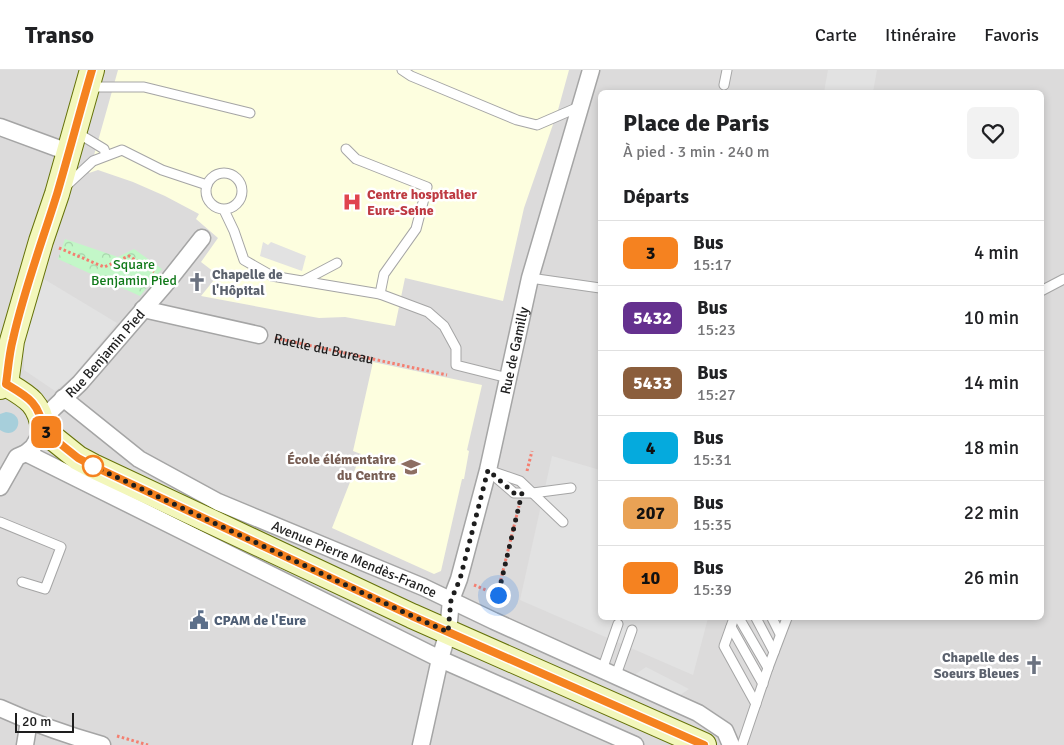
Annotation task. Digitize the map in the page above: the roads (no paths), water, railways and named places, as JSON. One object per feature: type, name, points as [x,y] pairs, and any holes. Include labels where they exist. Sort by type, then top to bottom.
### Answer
[{"type":"main road","points":[[3,386],[12,341],[90,78]]},
{"type":"main road","name":"Avenue Pierre Mendès-France","points":[[3,386],[24,394],[34,403],[43,425],[78,458],[93,466],[412,616],[704,745]]},
{"type":"street","name":"Rue de Gamilly","points":[[421,745],[440,659],[448,632],[451,600],[460,579],[488,470],[530,278],[592,70]]},
{"type":"street","points":[[0,127],[71,141]]},
{"type":"street","name":"Rue Benjamin Pied","points":[[0,486],[22,455],[33,447],[43,425],[64,398],[80,383],[168,281],[202,238]]},
{"type":"street","name":"Ruelle du Bureau","points":[[143,309],[259,335]]},
{"type":"street","name":"Avenue Pierre Mendès-France","points":[[64,398],[139,459],[218,502],[423,587],[698,713],[725,730],[731,745]]},
{"type":"street","points":[[22,455],[440,659],[635,745]]},
{"type":"street","points":[[0,708],[62,733],[102,745]]},
{"type":"street","points":[[25,745],[29,721]]},
{"type":"lane","points":[[402,70],[411,76],[517,120],[537,125],[581,106]]},
{"type":"lane","points":[[724,85],[727,70]]},
{"type":"lane","points":[[90,78],[144,87],[250,113]]},
{"type":"lane","points":[[71,141],[104,149],[106,155]]},
{"type":"lane","points":[[346,149],[356,159],[427,187],[416,229],[384,274],[380,294]]},
{"type":"lane","points":[[57,194],[93,161],[122,150],[162,170],[207,185]]},
{"type":"lane","points":[[220,173],[232,174],[241,183],[243,189],[240,201],[236,206],[224,210],[213,206],[206,197],[207,185],[214,175],[220,173]]},
{"type":"lane","points":[[224,210],[244,260],[272,276],[380,294],[428,312],[444,326],[456,348],[456,365],[508,378]]},
{"type":"lane","points":[[303,281],[336,263]]},
{"type":"lane","points":[[530,278],[598,288]]},
{"type":"lane","points":[[1044,289],[1064,279]]},
{"type":"lane","points":[[488,470],[514,493],[523,489],[533,493],[563,522]]},
{"type":"lane","points":[[533,493],[571,488]]},
{"type":"lane","points":[[0,522],[61,547],[44,589],[22,582]]},
{"type":"lane","points":[[733,620],[724,646],[756,704]]},
{"type":"lane","points":[[740,620],[768,668]]},
{"type":"lane","points":[[757,620],[774,652]]},
{"type":"lane","points":[[773,620],[780,634]]},
{"type":"lane","points":[[742,745],[785,620]]},
{"type":"lane","points":[[609,673],[618,624]]},
{"type":"lane","points":[[730,627],[763,684]]},
{"type":"lane","points":[[609,673],[632,630]]},
{"type":"water","points":[[6,412],[17,417],[18,426],[11,433],[0,430],[0,414]]},
{"type":"place","name":"Centre hospitalier Eure-Seine","points":[[352,202]]},
{"type":"place","name":"Chapelle de l'Hôpital","points":[[197,282]]},
{"type":"place","name":"École élémentaire du Centre","points":[[411,467]]},
{"type":"place","name":"CPAM de l'Eure","points":[[199,620]]},
{"type":"place","name":"Chapelle des Soeurs Bleues","points":[[1034,665]]},
{"type":"park label","name":"Square Benjamin Pied","points":[[134,272]]}]
